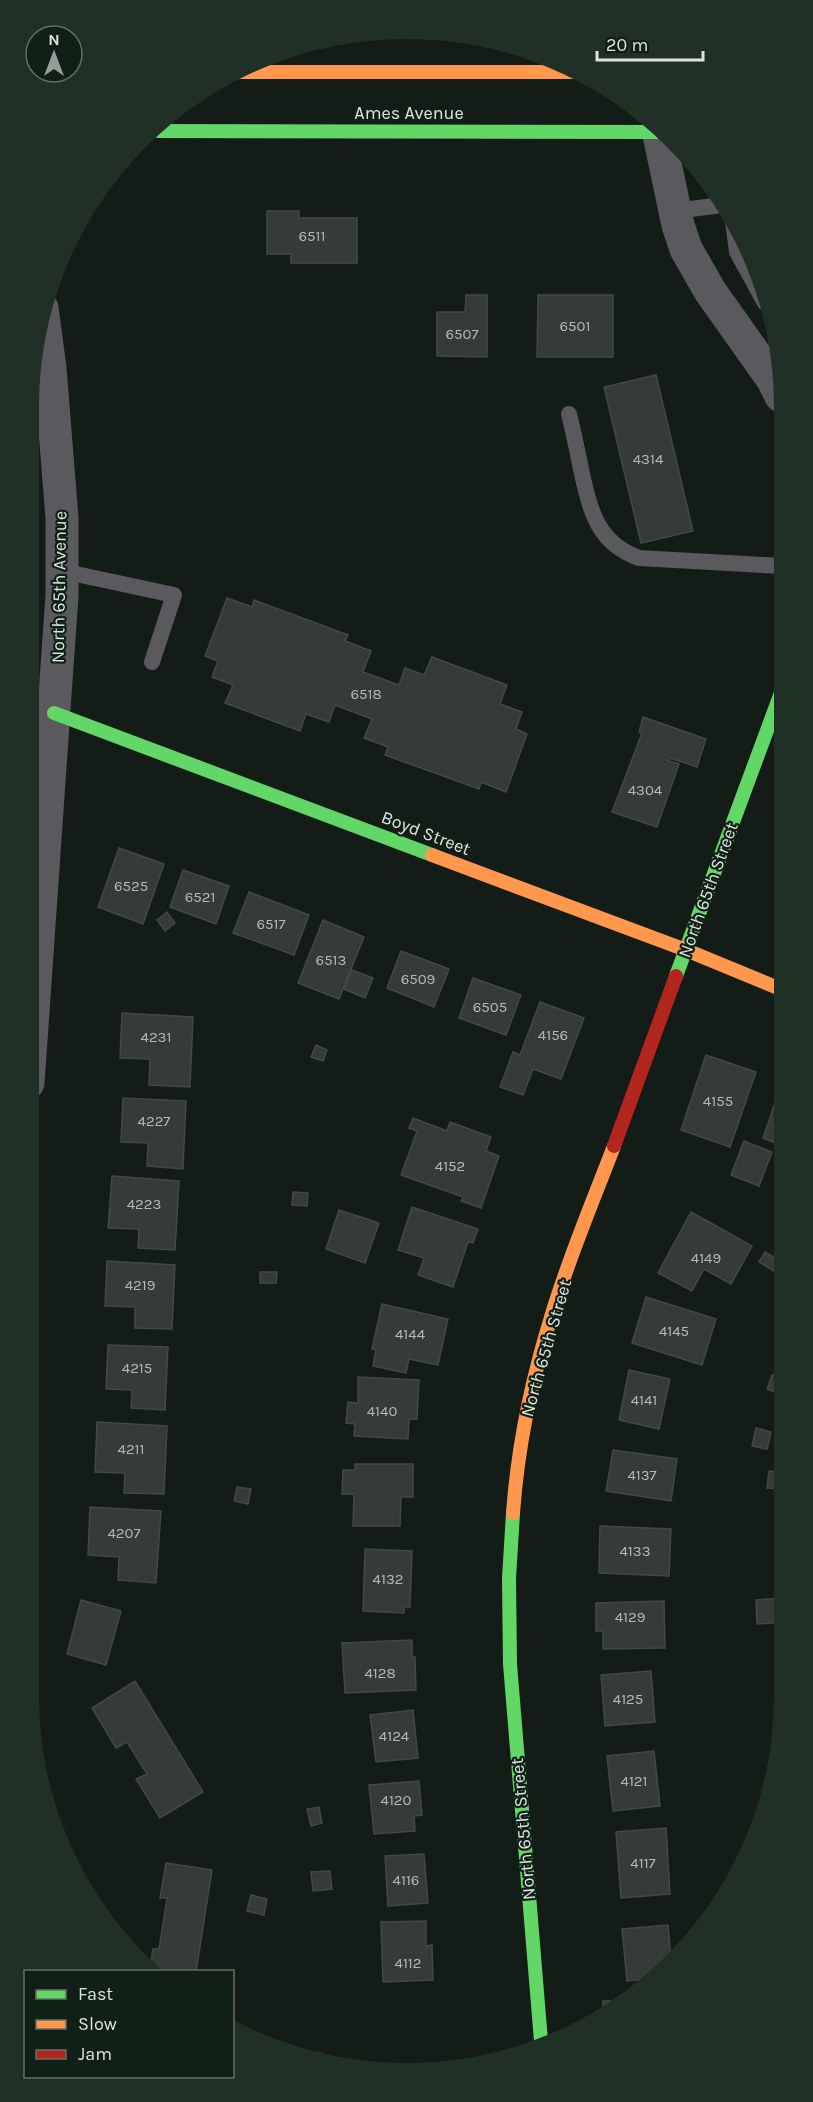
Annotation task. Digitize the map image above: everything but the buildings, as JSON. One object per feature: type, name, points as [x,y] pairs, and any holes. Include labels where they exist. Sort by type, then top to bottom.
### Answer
[{"type":"street","points":[[255,72],[558,72]]},
{"type":"street","name":"Ames Avenue","points":[[163,131],[650,131]]},
{"type":"street","points":[[661,142],[680,233],[691,258],[710,291],[771,360]]},
{"type":"street","name":"North 65th Avenue","points":[[39,926],[62,571],[62,518],[46,336]]},
{"type":"street","name":"North 65th Street","points":[[541,2037],[510,1664],[509,1578],[515,1486],[529,1398],[552,1313],[774,712]]},
{"type":"street","name":"Boyd Street","points":[[54,713],[686,950],[774,986]]},
{"type":"lane","points":[[675,211],[714,206]]},
{"type":"lane","points":[[736,244],[737,252],[749,273]]},
{"type":"lane","points":[[569,414],[593,519],[609,541],[622,552],[639,558],[774,566]]},
{"type":"lane","points":[[62,571],[174,595],[152,662]]},
{"type":"traffic: fast","points":[[163,131],[651,132]]},
{"type":"traffic: fast","points":[[676,976],[774,712]]},
{"type":"traffic: fast","points":[[54,713],[432,855]]},
{"type":"traffic: fast","points":[[513,1513],[509,1578],[510,1664],[541,2037]]},
{"type":"traffic: slow","points":[[255,72],[558,72]]},
{"type":"traffic: slow","points":[[432,855],[686,950],[774,986]]},
{"type":"traffic: slow","points":[[513,1513],[522,1437],[545,1338],[566,1271],[614,1146]]},
{"type":"traffic: jam","points":[[614,1146],[676,976]]}]
